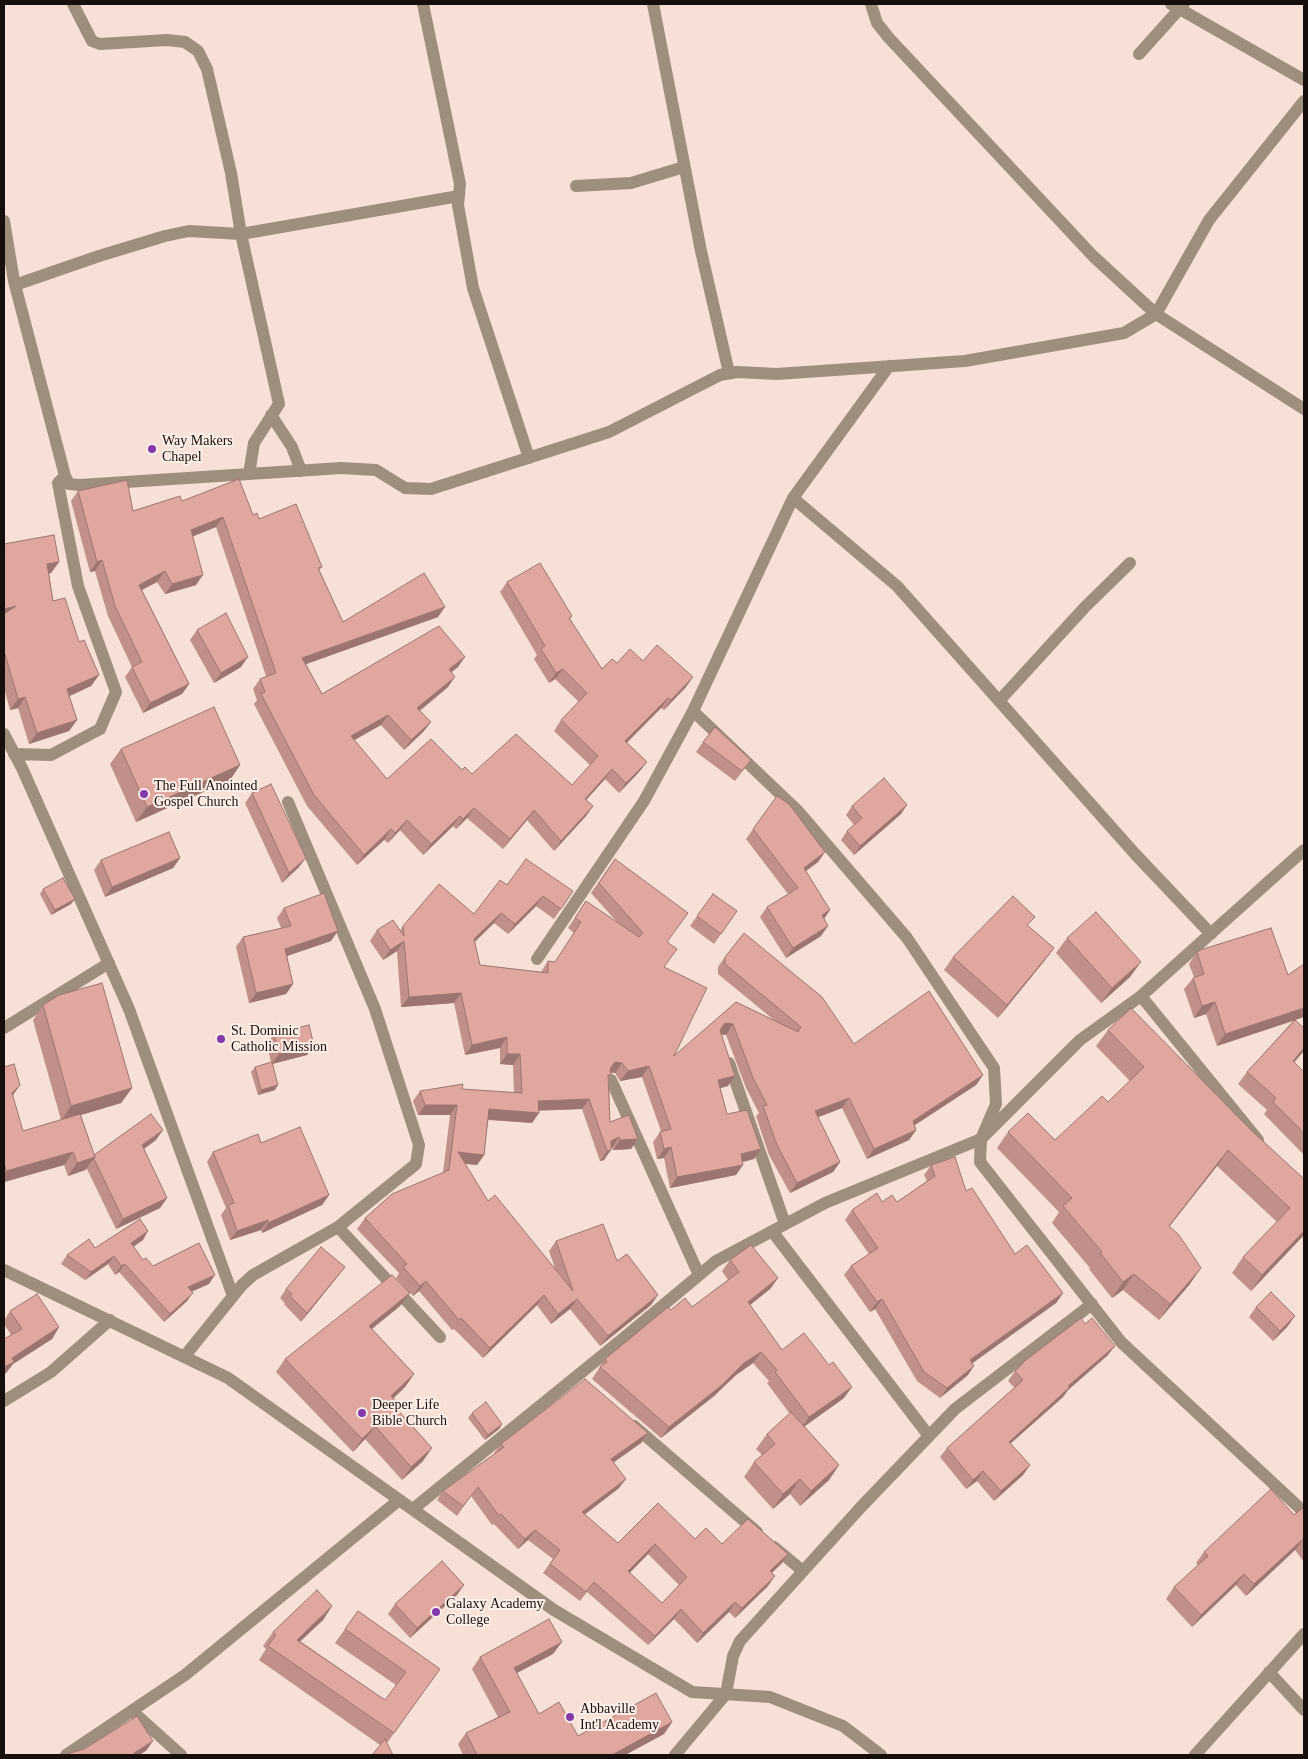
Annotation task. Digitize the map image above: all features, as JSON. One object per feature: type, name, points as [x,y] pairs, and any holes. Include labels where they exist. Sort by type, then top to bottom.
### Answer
[{"type":"street","points":[[73,4],[92,41],[100,44],[167,40],[185,42],[198,52],[207,69],[231,173],[240,234],[278,404],[254,443],[248,474]]},
{"type":"street","points":[[423,4],[460,184],[458,205],[473,288],[529,458]]},
{"type":"street","points":[[653,4],[684,167],[729,374]]},
{"type":"street","points":[[871,4],[877,22],[896,45],[1093,256],[1156,314],[1304,409]]},
{"type":"street","points":[[1139,54],[1178,6],[1304,80]]},
{"type":"street","points":[[4,221],[15,285],[65,476],[69,484],[80,485],[341,468],[376,470],[405,488],[431,489],[609,432],[720,375],[737,372],[777,374],[965,361],[1124,334],[1156,314],[1209,220],[1304,101]]},
{"type":"street","points":[[576,186],[631,183],[684,167]]},
{"type":"street","points":[[15,285],[165,236],[188,231],[240,234],[459,196]]},
{"type":"street","points":[[537,959],[644,801],[694,710],[792,498],[889,366]]},
{"type":"street","points":[[271,416],[292,447],[301,471]]},
{"type":"street","points":[[14,754],[51,755],[100,728],[116,692],[78,586],[58,483],[65,476]]},
{"type":"street","points":[[792,498],[897,586],[1136,855],[1212,934]]},
{"type":"street","points":[[999,701],[1085,607],[1130,563]]},
{"type":"street","points":[[694,710],[797,810],[907,938],[994,1068],[996,1104],[981,1139],[980,1162],[1121,1342],[1304,1512]]},
{"type":"street","points":[[4,734],[129,1009],[233,1296]]},
{"type":"street","points":[[184,1357],[233,1296],[253,1275],[338,1228],[416,1164],[419,1145],[375,1008],[288,802]]},
{"type":"street","points":[[413,1509],[580,1380],[716,1261],[825,1202],[981,1139],[1080,1040],[1141,996],[1304,850]]},
{"type":"street","points":[[4,1028],[109,963]]},
{"type":"street","points":[[1141,996],[1266,1150]]},
{"type":"street","points":[[724,1050],[785,1224]]},
{"type":"street","points":[[611,1080],[699,1275]]},
{"type":"street","points":[[338,1228],[440,1337]]},
{"type":"street","points":[[772,1231],[930,1436]]},
{"type":"street","points":[[4,1270],[228,1378],[554,1610],[692,1692],[770,1697],[842,1726],[881,1755]]},
{"type":"street","points":[[675,1755],[726,1694],[733,1656],[740,1641],[803,1571],[955,1409],[1092,1304]]},
{"type":"street","points":[[4,1401],[51,1372],[110,1320]]},
{"type":"street","points":[[622,1416],[803,1571]]},
{"type":"street","points":[[66,1755],[185,1675],[399,1500]]},
{"type":"street","points":[[1196,1755],[1304,1634]]},
{"type":"street","points":[[1269,1672],[1304,1710]]},
{"type":"street","points":[[132,1711],[181,1755]]},
{"type":"building","points":[[239,479],[253,515],[257,513],[259,519],[296,504],[322,567],[318,568],[343,622],[424,573],[445,607],[302,658],[322,694],[439,626],[465,657],[449,669],[455,677],[417,708],[431,722],[411,740],[388,715],[351,736],[387,779],[431,739],[462,770],[465,767],[472,774],[516,734],[572,785],[598,756],[561,720],[587,693],[563,669],[556,673],[541,649],[545,646],[507,582],[540,563],[572,616],[569,618],[602,669],[612,659],[617,663],[630,649],[643,661],[657,645],[693,677],[671,700],[668,698],[625,741],[647,762],[626,783],[612,769],[585,799],[593,806],[561,841],[534,810],[510,839],[474,808],[463,819],[460,816],[431,844],[407,820],[395,833],[391,829],[364,855],[314,795],[261,694],[265,692],[260,679],[276,673],[223,517],[191,530],[203,575],[172,584],[165,571],[139,585],[189,684],[150,703],[132,667],[142,662],[115,606],[102,560],[97,562],[78,491],[127,480],[133,511],[180,496],[182,501]]},
{"type":"building","points":[[54,535],[59,562],[47,564],[53,601],[65,598],[79,642],[84,640],[99,675],[67,689],[77,720],[37,733],[25,697],[18,699],[4,655],[4,614],[16,606],[4,609],[4,544]]},
{"type":"building","points":[[226,613],[248,657],[221,673],[197,630]]},
{"type":"building","points":[[214,707],[240,765],[147,807],[121,749]]},
{"type":"building","points":[[715,727],[751,760],[742,771],[703,742]]},
{"type":"building","points":[[884,778],[907,805],[860,846],[847,831],[862,818],[852,806]]},
{"type":"building","points":[[271,784],[306,858],[289,873],[252,793]]},
{"type":"building","points":[[777,796],[789,804],[825,852],[804,868],[830,910],[822,915],[828,926],[793,948],[767,907],[798,888],[753,829]]},
{"type":"building","points":[[169,832],[180,858],[112,887],[101,860]]},
{"type":"building","points":[[526,859],[573,891],[561,909],[543,896],[515,924],[501,913],[474,939],[480,965],[548,973],[548,961],[555,962],[581,922],[575,918],[586,901],[639,937],[643,933],[599,883],[615,859],[688,913],[667,942],[677,949],[664,967],[707,988],[674,1056],[736,1002],[798,1032],[801,1027],[725,964],[725,957],[744,933],[822,997],[854,1044],[929,991],[983,1075],[913,1121],[916,1130],[874,1149],[849,1098],[815,1111],[840,1162],[797,1183],[777,1145],[763,1106],[767,1105],[753,1078],[733,1024],[725,1023],[720,1030],[735,1076],[718,1080],[727,1114],[747,1110],[761,1149],[741,1154],[743,1165],[677,1177],[671,1147],[664,1149],[660,1132],[671,1129],[649,1066],[628,1071],[622,1063],[615,1062],[610,1069],[611,1075],[608,1075],[610,1122],[629,1115],[638,1139],[620,1140],[619,1137],[611,1141],[611,1150],[607,1151],[589,1099],[538,1101],[539,1113],[489,1109],[484,1155],[458,1152],[488,1201],[495,1195],[573,1291],[556,1241],[603,1224],[617,1261],[627,1254],[658,1295],[608,1336],[577,1299],[558,1314],[544,1295],[490,1348],[461,1318],[459,1320],[426,1281],[420,1286],[403,1267],[407,1264],[365,1218],[392,1194],[449,1170],[457,1105],[425,1105],[420,1091],[463,1084],[462,1089],[522,1093],[520,1054],[507,1054],[507,1037],[472,1045],[461,993],[409,997],[404,941],[390,950],[377,930],[393,920],[404,936],[403,926],[439,884],[474,914],[500,880],[507,885]]},
{"type":"building","points":[[63,878],[75,899],[55,910],[43,889]]},
{"type":"building","points":[[324,893],[338,931],[285,949],[293,984],[256,993],[243,937],[291,926],[284,908]]},
{"type":"building","points":[[713,894],[737,911],[721,934],[697,916]]},
{"type":"building","points":[[1013,896],[1035,917],[1027,925],[1054,948],[1007,1005],[953,957]]},
{"type":"building","points":[[1096,912],[1141,962],[1112,988],[1067,938]]},
{"type":"building","points":[[1271,928],[1288,975],[1304,964],[1304,1008],[1225,1034],[1215,1002],[1202,1006],[1193,978],[1204,974],[1197,952]]},
{"type":"building","points":[[102,983],[132,1088],[71,1106],[43,1005],[59,995]]},
{"type":"building","points":[[1131,1008],[1252,1131],[1304,1179],[1304,1231],[1262,1275],[1243,1257],[1290,1208],[1228,1150],[1169,1226],[1179,1235],[1201,1268],[1170,1304],[1134,1274],[1123,1282],[1100,1253],[1102,1252],[1063,1206],[1072,1198],[1008,1132],[1028,1113],[1055,1140],[1102,1096],[1108,1102],[1144,1067],[1108,1030]]},
{"type":"building","points":[[1295,1020],[1304,1028],[1304,1048],[1293,1061],[1304,1072],[1304,1133],[1273,1102],[1276,1098],[1247,1072]]},
{"type":"building","points":[[309,1025],[314,1046],[279,1054],[274,1034]]},
{"type":"building","points":[[272,1062],[278,1085],[261,1090],[255,1067]]},
{"type":"building","points":[[14,1064],[20,1085],[12,1093],[23,1131],[80,1114],[95,1157],[77,1163],[73,1152],[6,1171],[4,1162],[4,1067]]},
{"type":"building","points":[[151,1114],[163,1130],[142,1145],[167,1198],[123,1219],[94,1159],[94,1155]]},
{"type":"building","points":[[300,1127],[329,1195],[268,1223],[268,1220],[237,1231],[228,1205],[234,1203],[213,1152],[258,1134],[261,1143]]},
{"type":"building","points":[[955,1157],[966,1191],[972,1188],[1015,1254],[1027,1245],[1063,1293],[970,1360],[974,1366],[947,1388],[924,1372],[882,1299],[877,1302],[851,1266],[878,1248],[852,1210],[877,1193],[882,1202],[892,1195],[897,1202],[935,1176],[931,1165]]},
{"type":"building","points":[[140,1219],[148,1231],[131,1243],[143,1260],[146,1258],[153,1266],[199,1243],[215,1275],[188,1287],[193,1293],[170,1314],[125,1264],[121,1266],[114,1256],[91,1272],[67,1255],[89,1239],[95,1248]]},
{"type":"building","points":[[751,1245],[778,1278],[748,1302],[782,1350],[804,1333],[829,1365],[833,1362],[852,1387],[809,1417],[775,1372],[777,1370],[761,1352],[744,1363],[722,1385],[669,1427],[600,1367],[607,1362],[605,1359],[668,1307],[671,1310],[685,1298],[692,1307],[739,1272],[730,1260]]},
{"type":"building","points":[[321,1247],[345,1267],[307,1313],[290,1296],[292,1294],[286,1289]]},
{"type":"building","points":[[392,1275],[410,1293],[369,1326],[414,1374],[391,1396],[398,1404],[395,1407],[432,1448],[411,1467],[375,1426],[362,1439],[285,1359]]},
{"type":"building","points":[[1271,1292],[1295,1316],[1280,1331],[1256,1307]]},
{"type":"building","points":[[37,1294],[59,1327],[12,1358],[14,1362],[4,1367],[4,1339],[22,1329],[10,1311]]},
{"type":"building","points":[[1081,1318],[1085,1324],[1092,1318],[1115,1346],[1068,1386],[1070,1387],[1009,1442],[1030,1465],[1001,1491],[983,1471],[973,1480],[947,1448],[1023,1380],[1015,1371],[1026,1360]]},
{"type":"building","points":[[585,1379],[648,1433],[611,1459],[626,1479],[582,1512],[618,1543],[658,1503],[695,1539],[706,1528],[722,1544],[748,1519],[788,1554],[770,1571],[775,1576],[742,1608],[735,1602],[703,1633],[681,1609],[655,1636],[594,1582],[586,1592],[550,1564],[560,1550],[535,1530],[525,1539],[501,1514],[499,1516],[478,1487],[463,1506],[443,1491],[504,1447],[501,1444]],"holes":[[[655,1544],[687,1577],[662,1603],[628,1571]]]},
{"type":"building","points":[[486,1402],[502,1424],[488,1435],[472,1413]]},
{"type":"building","points":[[791,1412],[839,1465],[811,1491],[800,1479],[783,1494],[754,1462],[775,1444],[767,1434]]},
{"type":"building","points":[[1271,1489],[1294,1515],[1304,1507],[1304,1540],[1254,1584],[1244,1574],[1201,1615],[1174,1587],[1208,1556],[1204,1552]]},
{"type":"building","points":[[442,1561],[464,1585],[417,1628],[395,1604]]},
{"type":"building","points":[[317,1590],[332,1606],[297,1640],[385,1700],[406,1672],[345,1629],[358,1611],[440,1669],[394,1733],[268,1646],[276,1635],[273,1632]]},
{"type":"building","points":[[549,1619],[562,1642],[514,1668],[539,1714],[559,1702],[578,1736],[656,1693],[672,1722],[612,1755],[477,1755],[466,1733],[510,1712],[480,1657]]},
{"type":"building","points":[[137,1716],[153,1741],[134,1753],[135,1755],[67,1755],[84,1749]]},
{"type":"building","points":[[385,1739],[393,1755],[372,1755]]},
{"type":"place","name":"Way Makers Chapel","points":[[152,449]]},
{"type":"place","name":"The Full Anointed Gospel Church","points":[[144,794]]},
{"type":"place","name":"St. Dominic Catholic Mission","points":[[221,1039]]},
{"type":"place","name":"Deeper Life Bible Church","points":[[362,1413]]},
{"type":"place","name":"Galaxy Academy College","points":[[436,1612]]},
{"type":"place","name":"Abbaville Int'l Academy","points":[[570,1717]]}]
